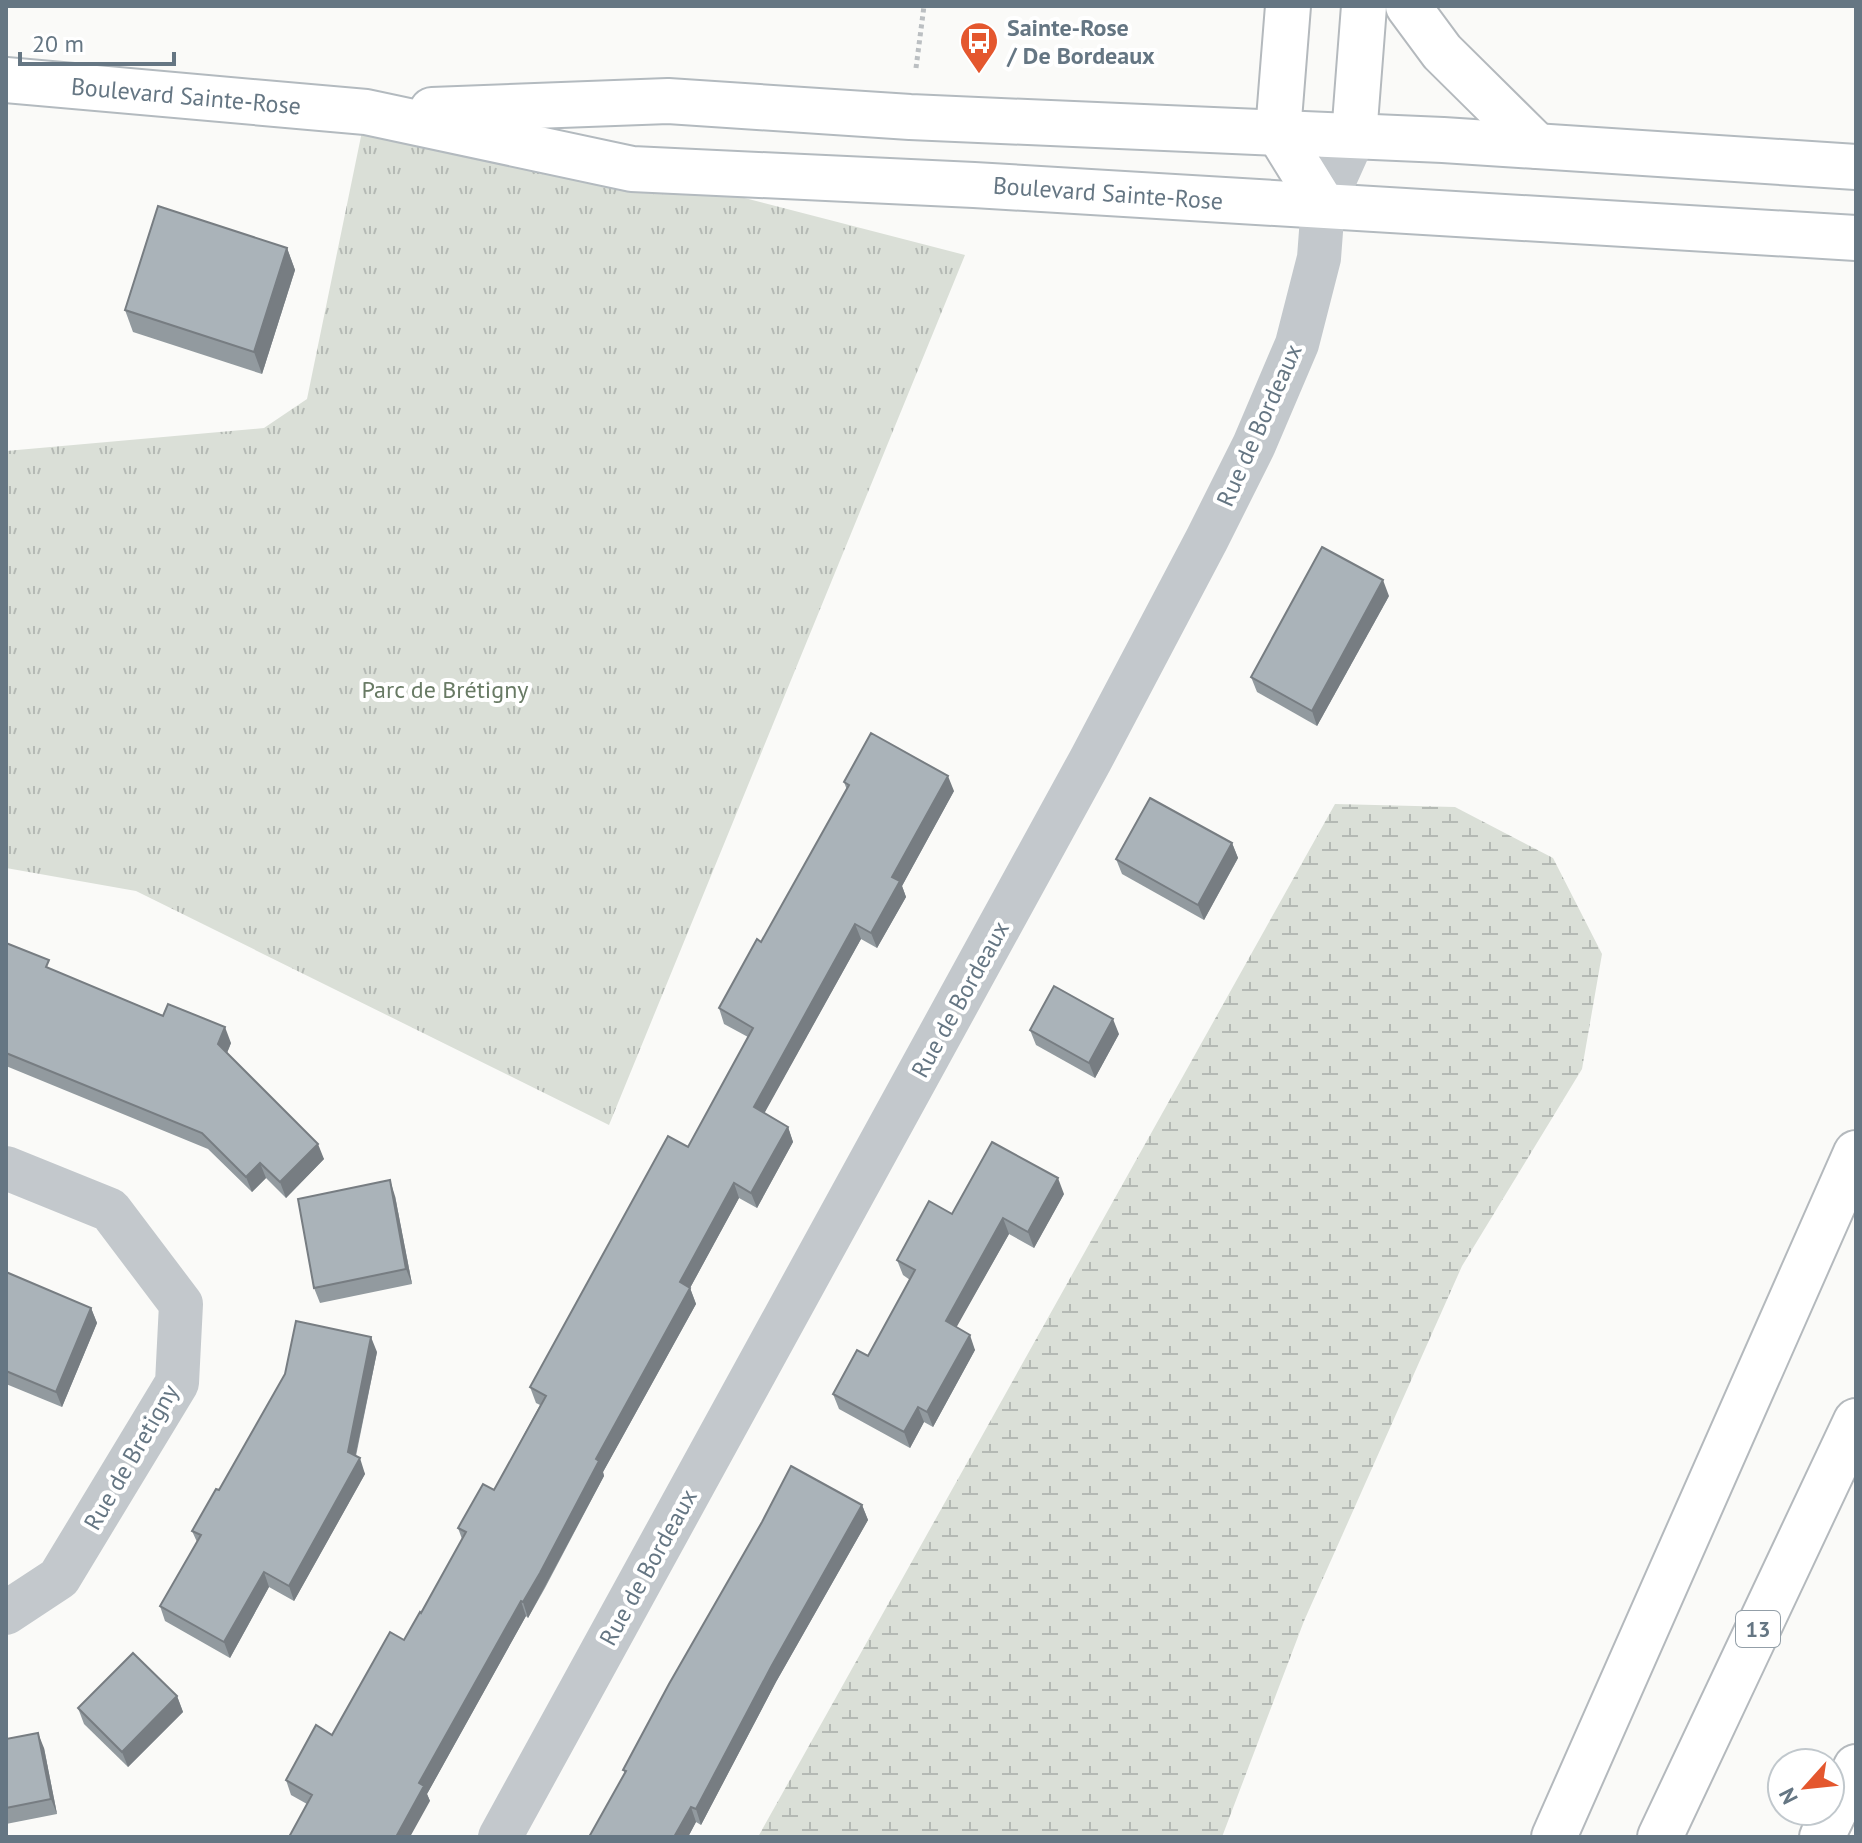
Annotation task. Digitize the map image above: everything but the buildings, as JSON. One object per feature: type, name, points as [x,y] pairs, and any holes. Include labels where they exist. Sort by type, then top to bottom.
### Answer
[{"type":"main road","points":[[1288,6],[1278,132],[1323,205]]},
{"type":"main road","points":[[1354,136],[1364,6]]},
{"type":"main road","points":[[1408,6],[1442,52],[1537,146]]},
{"type":"main road","name":"Boulevard Sainte-Rose","points":[[6,80],[366,112],[632,169],[974,185],[1856,238]]},
{"type":"main road","name":"Boulevard Sainte-Rose","points":[[366,112],[668,101],[910,117],[1537,146],[1856,167]]},
{"type":"main road","points":[[1554,1837],[1856,1153]]},
{"type":"main road","name":"13","points":[[1660,1837],[1856,1421]]},
{"type":"main road","points":[[1822,1837],[1856,1767]]},
{"type":"street","name":"Rue de Bordeaux","points":[[500,1837],[1075,789],[1207,539],[1265,421],[1297,344],[1319,258],[1323,205],[1354,136]]},
{"type":"street","name":"Rue de Bretigny","points":[[6,1168],[110,1210],[181,1304],[177,1383],[59,1578],[6,1613]]},
{"type":"path","points":[[915,73],[924,6]]},
{"type":"green space","name":"Parc de Brétigny","points":[[366,112],[632,169],[965,255],[609,1125],[136,891],[6,868],[6,451],[264,428],[307,399]]},
{"type":"green space","points":[[1335,804],[1455,807],[1553,858],[1602,954],[1582,1069],[1462,1266],[1304,1621],[1222,1837],[758,1837]]},
{"type":"place","name":"Sainte-Rose / De Bordeaux","points":[[979,75]]}]
